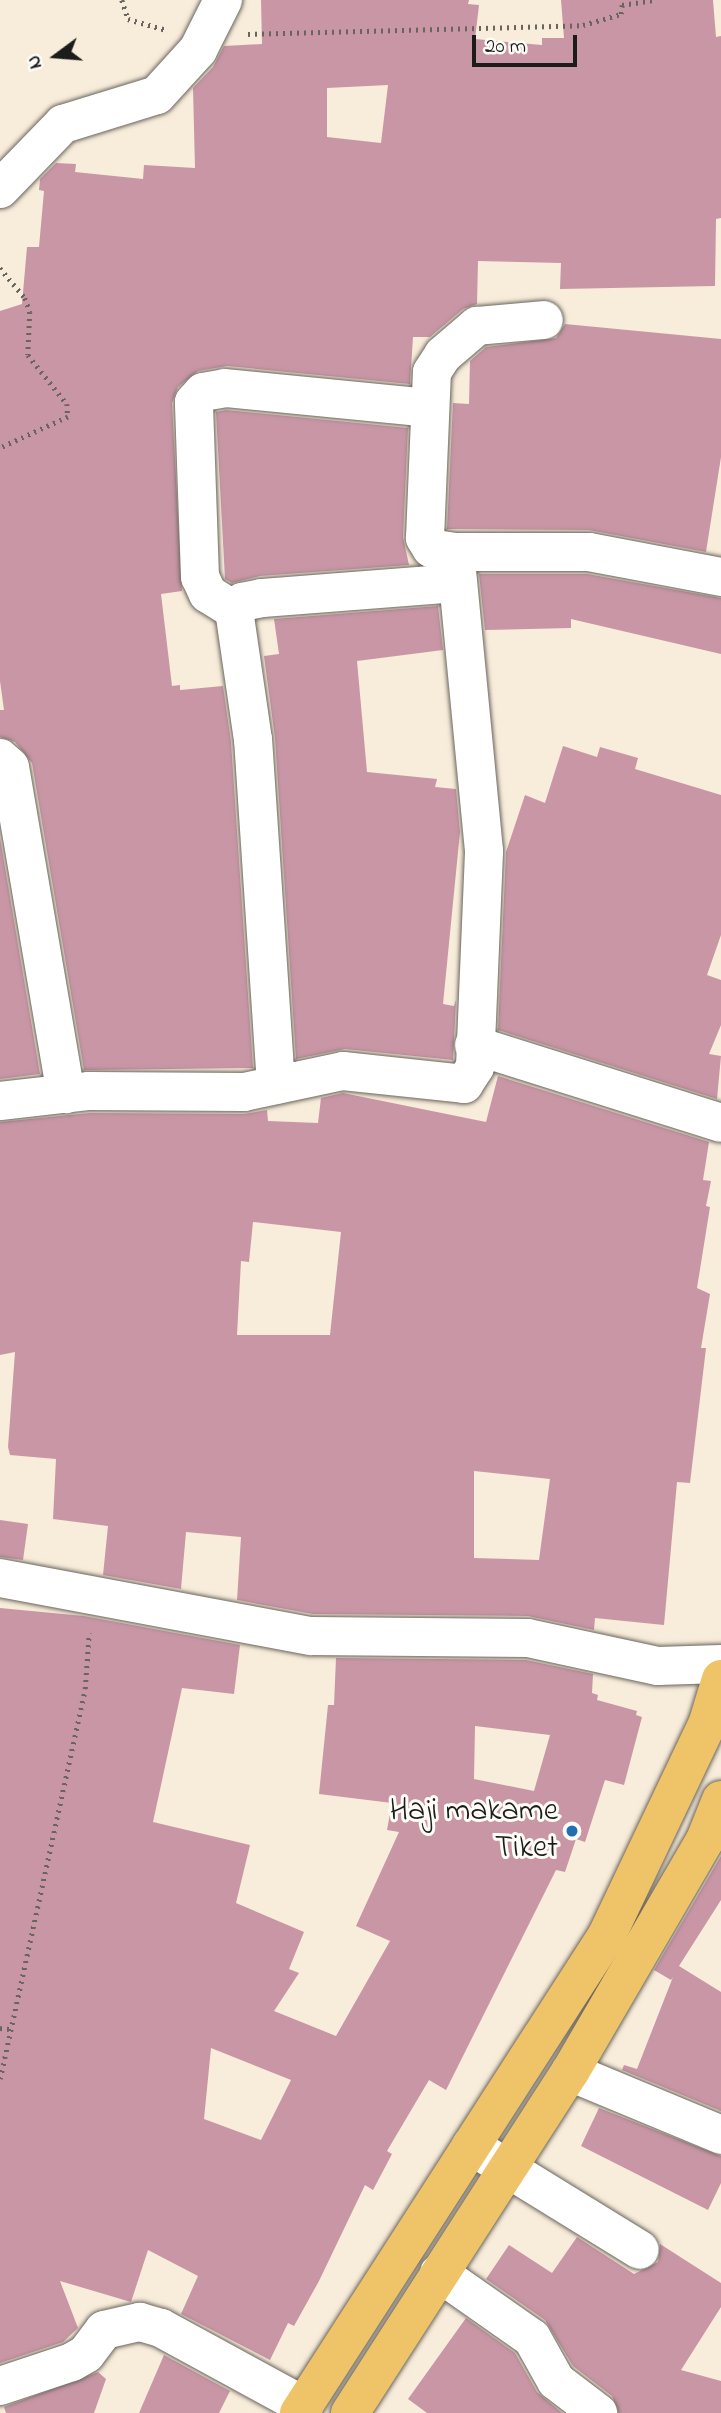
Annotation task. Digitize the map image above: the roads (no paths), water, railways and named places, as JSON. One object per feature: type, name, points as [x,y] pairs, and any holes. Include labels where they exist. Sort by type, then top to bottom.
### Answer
[{"type":"main road","points":[[301,2409],[607,1935],[715,1724],[721,1679]]},
{"type":"main road","points":[[350,2413],[570,2072],[705,1840],[721,1800]]},
{"type":"street","points":[[0,189],[63,124],[157,95],[180,75],[206,34],[223,0]]},
{"type":"street","points":[[0,1101],[66,1094],[244,1092],[343,1071],[464,1084],[475,1068],[484,851],[456,568],[431,548],[425,538],[432,372],[443,355],[477,326],[544,320]]},
{"type":"street","points":[[234,610],[208,594],[200,578],[194,402],[203,392],[225,388],[430,408]]},
{"type":"street","points":[[234,610],[242,602],[262,598],[456,568],[589,552],[721,577]]},
{"type":"street","points":[[234,610],[253,740],[276,1085]]},
{"type":"street","points":[[0,758],[10,767],[66,1094]]},
{"type":"street","points":[[474,1045],[721,1123]]},
{"type":"street","points":[[0,1578],[92,1597],[164,1606],[311,1636],[528,1638],[658,1666],[721,1664]]},
{"type":"street","points":[[570,2072],[721,2135]]},
{"type":"street","points":[[471,2146],[640,2250]]},
{"type":"street","points":[[439,2273],[532,2339],[556,2381],[598,2413]]},
{"type":"street","points":[[0,2386],[72,2362],[86,2354],[104,2330],[140,2322],[161,2329],[301,2409]]},
{"type":"place","name":"Haji makame Tiket","points":[[572,1831]]}]
